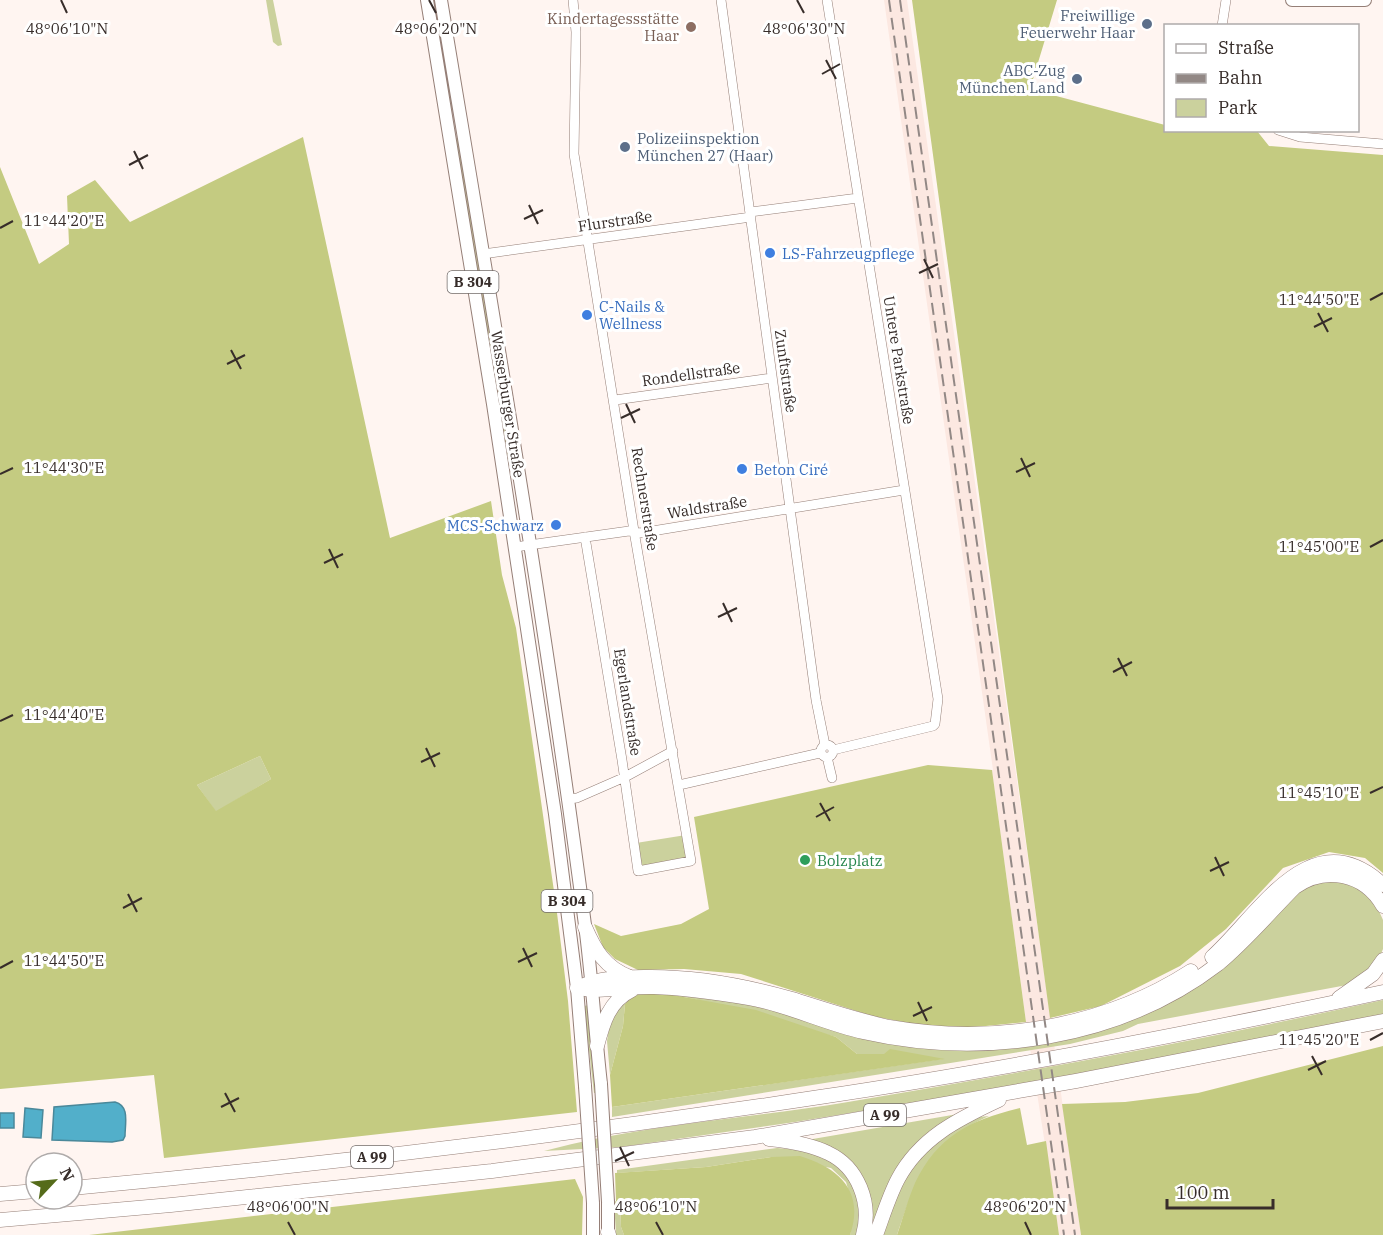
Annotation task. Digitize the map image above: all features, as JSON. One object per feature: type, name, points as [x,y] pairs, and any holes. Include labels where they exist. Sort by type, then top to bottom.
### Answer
[{"type":"highway","points":[[577,988],[678,977],[713,981],[791,999],[863,1021],[921,1031],[978,1034],[1041,1028],[1087,1017],[1118,1006],[1188,973],[1223,947],[1282,883],[1306,868],[1328,863],[1350,866],[1368,873],[1383,885]]},
{"type":"highway","points":[[585,927],[597,952],[609,967],[634,982],[755,999],[863,1032],[922,1042],[1004,1043],[1042,1038],[1090,1026],[1162,998],[1218,963],[1295,887],[1312,877],[1336,874],[1354,879],[1372,891],[1383,906]]},
{"type":"highway","points":[[1332,1003],[1372,974],[1383,960]]},
{"type":"highway","points":[[597,1046],[602,1028],[615,1001],[634,982]]},
{"type":"highway","name":"A 99","points":[[84,1187],[412,1153],[586,1131],[821,1097],[1109,1048],[1383,992]]},
{"type":"highway","name":"A 99","points":[[0,1220],[171,1205],[492,1171],[755,1137],[1014,1092],[1383,1021]]},
{"type":"highway","name":"A 99","points":[[876,1235],[898,1180],[909,1161],[925,1143],[958,1120],[1014,1092]]},
{"type":"highway","points":[[755,1137],[811,1147],[839,1159],[855,1177],[863,1196],[866,1214],[863,1235]]},
{"type":"highway","points":[[0,1194],[24,1192]]},
{"type":"main road","name":"Wasserburger Straße","points":[[426,0],[515,547],[555,814],[577,988]]},
{"type":"main road","name":"Wasserburger Straße","points":[[441,0],[529,545],[585,927]]},
{"type":"main road","points":[[1292,0],[1365,0]]},
{"type":"main road","name":"B 304","points":[[585,927],[601,1084],[608,1234]]},
{"type":"main road","name":"B 304","points":[[577,988],[593,1203],[593,1235]]},
{"type":"street","name":"Rechnerstraße","points":[[573,0],[576,32],[573,141],[634,531],[692,859]]},
{"type":"street","name":"Zunftstraße","points":[[721,0],[816,700],[832,778]]},
{"type":"street","name":"Untere Parkstraße","points":[[826,751],[927,729],[935,724],[938,699],[827,0]]},
{"type":"street","points":[[1222,24],[1226,0]]},
{"type":"street","points":[[1284,132],[1300,137],[1383,144]]},
{"type":"street","name":"Flurstraße","points":[[483,254],[589,240],[858,198]]},
{"type":"street","name":"Rondellstraße","points":[[615,400],[772,378]]},
{"type":"street","name":"Waldstraße","points":[[515,547],[634,531],[640,533],[904,490]]},
{"type":"street","name":"Egerlandstraße","points":[[585,537],[625,777],[638,871],[692,859]]},
{"type":"street","points":[[567,800],[577,798],[625,777],[673,751]]},
{"type":"street","points":[[679,785],[826,751]]},
{"type":"shaded area","points":[[884,0],[907,0],[1081,1235],[1059,1235],[1026,1022],[993,770]]},
{"type":"green space","points":[[266,0],[273,0],[282,45],[278,46],[273,42]]},
{"type":"green space","points":[[432,0],[436,0],[454,110],[452,110]]},
{"type":"green space","points":[[912,0],[1057,0],[1030,89],[1164,125],[1164,132],[1258,132],[1269,146],[1383,155],[1383,873],[1365,858],[1329,852],[1283,868],[1226,929],[1180,966],[1101,1006],[1050,1018]]},
{"type":"green space","points":[[303,137],[390,538],[491,501],[502,575],[516,628],[556,905],[568,1001],[577,1112],[164,1158],[154,1075],[0,1089],[0,167],[39,264],[69,244],[67,196],[95,180],[130,222]],"holes":[[[260,756],[271,779],[216,811],[197,785]]]},
{"type":"green space","points":[[456,138],[459,138],[522,523],[520,523],[514,479],[507,457]]},
{"type":"green space","points":[[260,756],[271,779],[216,812],[197,785]]},
{"type":"green space","points":[[928,765],[992,770],[1026,1022],[966,1028],[919,1025],[872,1016],[741,974],[684,969],[638,970],[615,959],[603,947],[594,924],[621,936],[681,924],[709,909],[694,817]]},
{"type":"green space","points":[[686,835],[690,858],[640,867],[636,843]]},
{"type":"green space","points":[[1337,879],[1359,888],[1375,902],[1383,920],[1383,949],[1377,963],[1347,985],[1138,1024],[1123,1031],[1070,1044],[612,1117],[612,1107],[942,1059],[857,1054],[836,1037],[694,999],[656,992],[680,993],[765,1007],[929,1047],[1173,998],[1302,888],[1316,882]]},
{"type":"green space","points":[[656,992],[756,1010],[836,1037],[857,1054],[884,1054],[890,1049],[945,1059],[612,1107],[610,1075],[623,1026],[625,1004],[635,993]]},
{"type":"green space","points":[[635,993],[625,1004],[623,1026],[610,1075],[607,1041],[611,1014]]},
{"type":"green space","points":[[1383,1000],[1383,1014],[997,1089],[795,1122],[621,1147],[544,1151],[619,1134],[810,1108],[1049,1067],[1183,1042]]},
{"type":"green space","points":[[589,1005],[597,1093],[594,1093],[584,1006]]},
{"type":"green space","points":[[1383,1046],[1383,1235],[1081,1235],[1062,1104],[1125,1102],[1198,1093]]},
{"type":"green space","points":[[1020,1108],[1027,1145],[1046,1141],[1059,1235],[897,1235],[915,1183],[924,1166],[945,1141],[971,1124]]},
{"type":"green space","points":[[958,1114],[929,1133],[872,1235],[868,1235],[867,1190],[807,1140]]},
{"type":"green space","points":[[989,1116],[968,1127],[938,1150],[919,1178],[897,1235],[880,1235],[902,1181],[921,1153],[969,1118]]},
{"type":"green space","points":[[777,1148],[815,1154],[842,1170],[852,1181],[858,1196],[860,1214],[857,1235],[850,1235],[854,1210],[846,1182],[831,1168],[771,1157],[706,1167],[617,1173],[617,1170]]},
{"type":"green space","points":[[800,1156],[826,1167],[845,1183],[854,1206],[850,1235],[624,1235],[621,1227],[620,1202],[616,1201],[615,1173],[706,1167],[771,1157]]},
{"type":"green space","points":[[575,1179],[583,1197],[582,1235],[89,1235]]},
{"type":"green space","points":[[614,1201],[620,1202],[621,1227],[624,1235],[616,1235]]},
{"type":"water","points":[[115,1102],[120,1104],[125,1111],[123,1140],[112,1142],[52,1140],[54,1107]]},
{"type":"water","points":[[25,1108],[43,1110],[41,1138],[23,1137]]},
{"type":"water","points":[[0,1113],[14,1113],[14,1128],[0,1128]]},
{"type":"railway","points":[[889,0],[1064,1235]]},
{"type":"railway","points":[[900,0],[1075,1235]]},
{"type":"place","name":"Freiwillige Feuerwehr Haar","points":[[1147,24]]},
{"type":"place","name":"Kindertagessstätte Haar","points":[[691,27]]},
{"type":"place","name":"ABC-Zug München Land","points":[[1077,79]]},
{"type":"place","name":"Polizeiinspektion München 27 (Haar)","points":[[625,147]]},
{"type":"place","name":"LS-Fahrzeugpflege","points":[[770,253]]},
{"type":"place","name":"C-Nails & Wellness","points":[[587,315]]},
{"type":"place","name":"Beton Ciré","points":[[742,469]]},
{"type":"place","name":"MCS-Schwarz","points":[[556,525]]},
{"type":"place","name":"Bolzplatz","points":[[805,860]]}]
